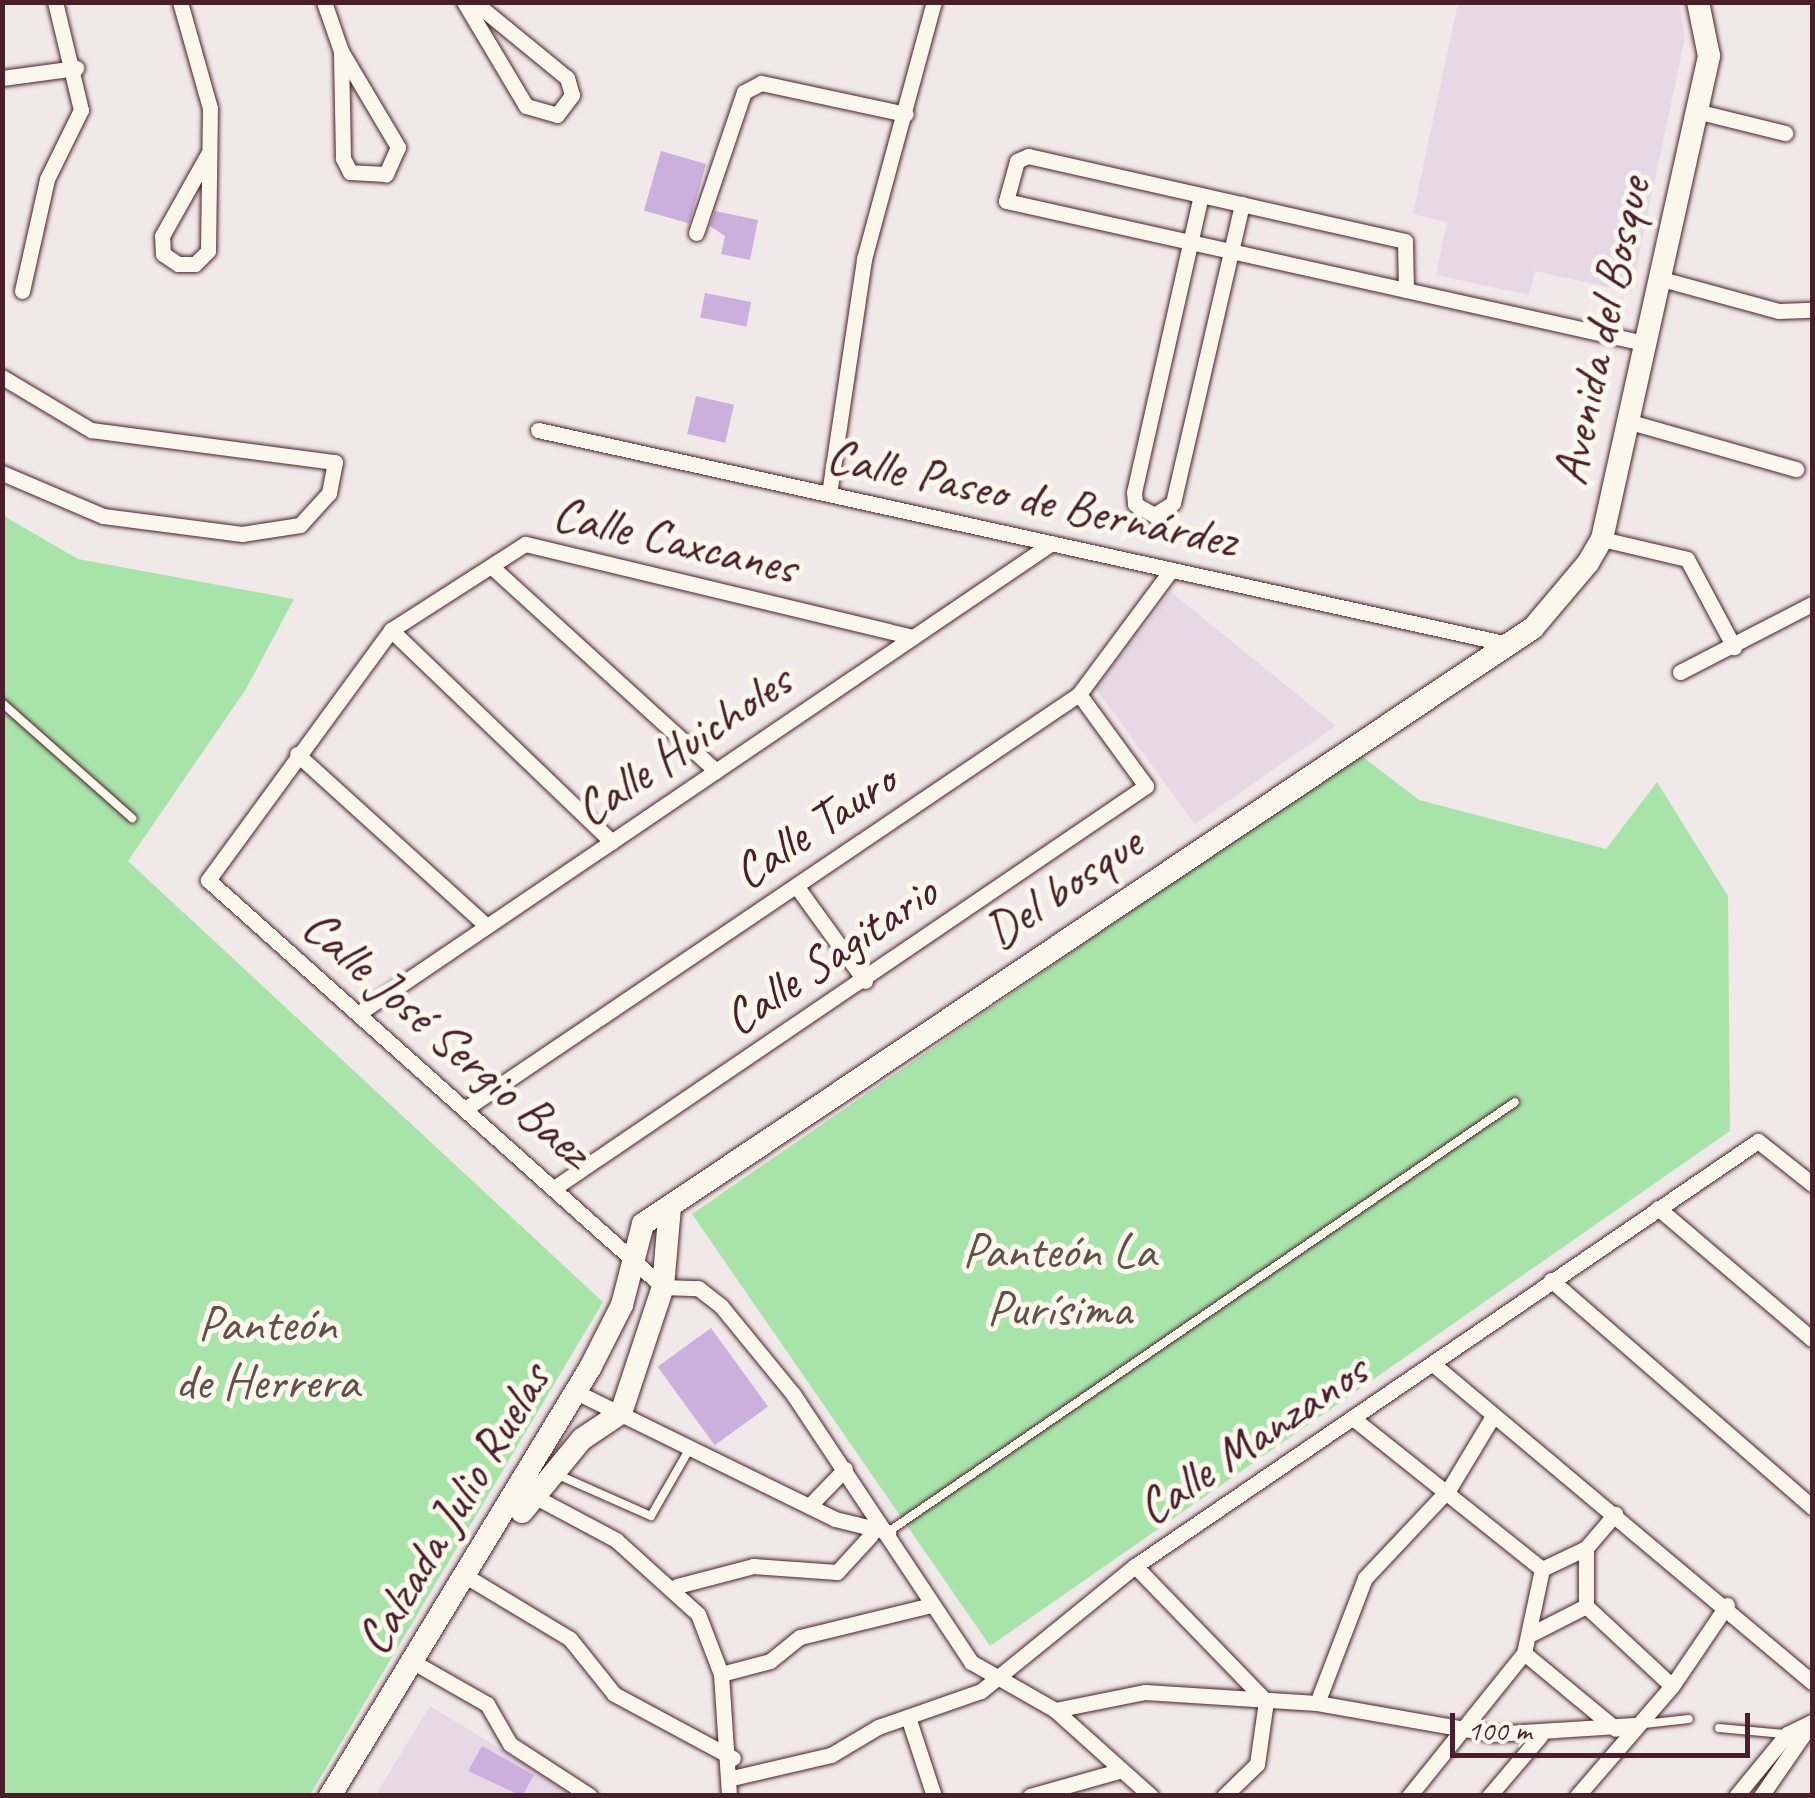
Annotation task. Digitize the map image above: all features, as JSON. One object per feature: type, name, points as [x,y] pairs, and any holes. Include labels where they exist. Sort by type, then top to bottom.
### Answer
[{"type":"main road","name":"Avenida del Bosque","points":[[1508,644],[1533,628],[1602,539],[1708,56],[1698,2]]},
{"type":"main road","name":"Del bosque","points":[[631,1260],[643,1224],[1508,644]]},
{"type":"main road","points":[[663,1287],[670,1206]]},
{"type":"main road","name":"Calzada Julio Ruelas","points":[[346,1796],[420,1666],[543,1468],[576,1392],[622,1305],[631,1260]]},
{"type":"main road","name":"Calzada Julio Ruelas","points":[[543,1468],[621,1413],[663,1287]]},
{"type":"main road","name":"Calzada Julio Ruelas","points":[[330,1796],[420,1666]]},
{"type":"street","points":[[22,291],[47,179],[81,110],[76,68],[55,2]]},
{"type":"street","points":[[180,2],[210,108],[208,251],[196,264],[178,264],[160,245],[208,154]]},
{"type":"street","points":[[324,2],[341,51],[398,148],[386,174],[350,172],[343,158],[341,51]]},
{"type":"street","points":[[464,2],[526,106],[557,115],[572,95],[567,78],[474,2]]},
{"type":"street","points":[[829,494],[864,259],[934,2]]},
{"type":"street","points":[[2,96],[6,78],[76,68]]},
{"type":"street","points":[[696,233],[744,92],[761,82],[906,114]]},
{"type":"street","points":[[1696,112],[1785,133]]},
{"type":"street","points":[[1406,290],[1412,250],[1405,241],[1028,156],[1017,162],[1006,201],[1406,290],[1644,342]]},
{"type":"street","points":[[1201,195],[1134,492],[1135,504],[1154,516],[1173,503],[1242,204]]},
{"type":"street","points":[[1658,278],[1779,311],[1812,310]]},
{"type":"street","points":[[2,376],[92,430],[336,462],[328,493],[300,526],[242,534],[103,516],[2,473]]},
{"type":"street","points":[[1627,420],[1796,469]]},
{"type":"street","name":"Calle Paseo de Bernárdez","points":[[538,430],[1508,644]]},
{"type":"street","points":[[1602,539],[1687,560],[1734,647]]},
{"type":"street","name":"Calle Caxcanes","points":[[208,880],[391,630],[525,544],[913,638]]},
{"type":"street","name":"Calle Huicholes","points":[[359,1013],[1052,544]]},
{"type":"street","points":[[492,567],[716,771]]},
{"type":"street","name":"Calle Tauro","points":[[466,1109],[1078,694],[1172,570]]},
{"type":"street","points":[[1680,672],[1810,612]]},
{"type":"street","points":[[391,630],[612,842]]},
{"type":"street","name":"Calle Sagitario","points":[[557,1186],[865,981],[1146,786],[1078,694]]},
{"type":"street","points":[[297,754],[487,926]]},
{"type":"street","name":"Calle José Sergio Baez","points":[[208,880],[557,1186],[663,1287]]},
{"type":"street","points":[[796,887],[865,981]]},
{"type":"street","name":"Calle Manzanos","points":[[730,1787],[831,1756],[908,1718],[981,1691],[1135,1566],[1758,1141],[1812,1184]]},
{"type":"street","points":[[1658,1208],[1812,1339]]},
{"type":"street","points":[[1552,1280],[1812,1507]]},
{"type":"street","points":[[663,1287],[698,1288],[721,1306],[845,1469],[926,1606],[971,1662],[1004,1672],[1055,1710],[1150,1796]]},
{"type":"street","points":[[1433,1364],[1726,1605],[1812,1682]]},
{"type":"street","points":[[576,1392],[880,1534]]},
{"type":"street","points":[[1317,1703],[1365,1578],[1449,1489],[1493,1416]]},
{"type":"street","points":[[1354,1419],[1449,1489],[1542,1569]]},
{"type":"street","points":[[813,1502],[845,1469]]},
{"type":"street","points":[[526,1492],[616,1540],[677,1586],[722,1674],[733,1758],[730,1787]]},
{"type":"street","points":[[1542,1569],[1586,1548],[1615,1514]]},
{"type":"street","points":[[677,1586],[753,1566],[837,1572],[880,1534]]},
{"type":"street","points":[[1586,1548],[1586,1606],[1672,1686]]},
{"type":"street","points":[[1135,1566],[1266,1700]]},
{"type":"street","points":[[1408,1796],[1467,1732],[1524,1652],[1533,1633],[1542,1569]]},
{"type":"street","points":[[474,1580],[570,1639],[614,1694],[733,1758]]},
{"type":"street","points":[[1577,1796],[1634,1725],[1672,1686],[1726,1605]]},
{"type":"street","points":[[722,1674],[770,1660],[800,1636],[926,1606]]},
{"type":"street","points":[[1533,1633],[1586,1606]]},
{"type":"street","points":[[1524,1652],[1616,1729]]},
{"type":"street","points":[[420,1666],[487,1704],[510,1744],[590,1796]]},
{"type":"street","points":[[1055,1710],[1107,1693],[1317,1703],[1467,1732],[1540,1736],[1634,1725]]},
{"type":"street","points":[[1224,1796],[1257,1764],[1266,1700]]},
{"type":"street","points":[[908,1718],[934,1796]]},
{"type":"street","points":[[1736,1796],[1787,1734],[1812,1722]]},
{"type":"street","points":[[1762,1796],[1803,1747],[1812,1722]]},
{"type":"street","points":[[1787,1734],[1803,1747]]},
{"type":"street","points":[[1489,1796],[1540,1736]]},
{"type":"street","points":[[1030,1796],[1119,1771]]},
{"type":"lane","points":[[2,704],[132,818]]},
{"type":"lane","points":[[880,1534],[1515,1102]]},
{"type":"lane","points":[[543,1468],[651,1516],[691,1446]]},
{"type":"lane","points":[[1634,1725],[1689,1719]]},
{"type":"lane","points":[[1719,1728],[1787,1734]]},
{"type":"shaded area","points":[[1458,3],[1679,3],[1685,38],[1631,292],[1535,271],[1529,295],[1436,275],[1447,222],[1413,214]]},
{"type":"shaded area","points":[[1171,592],[1336,726],[1195,824],[1095,688]]},
{"type":"shaded area","points":[[430,1706],[576,1795],[375,1796]]},
{"type":"green space","name":"Panteón de Herrera","points":[[2,515],[78,559],[294,599],[246,689],[128,861],[603,1302],[310,1795],[3,1795]]},
{"type":"green space","name":"Panteón La Purísima","points":[[1359,754],[1419,800],[1606,849],[1657,782],[1728,896],[1730,1131],[990,1646],[692,1214]]},
{"type":"building","points":[[661,151],[706,164],[689,224],[644,211]]},
{"type":"building","points":[[715,211],[758,220],[750,260],[721,254],[725,236],[710,226]]},
{"type":"building","points":[[705,293],[751,302],[746,327],[700,318]]},
{"type":"building","points":[[696,396],[734,405],[725,443],[687,434]]},
{"type":"building","points":[[711,1328],[768,1406],[715,1445],[658,1367]]},
{"type":"building","points":[[482,1746],[534,1775],[522,1796],[468,1771]]}]
